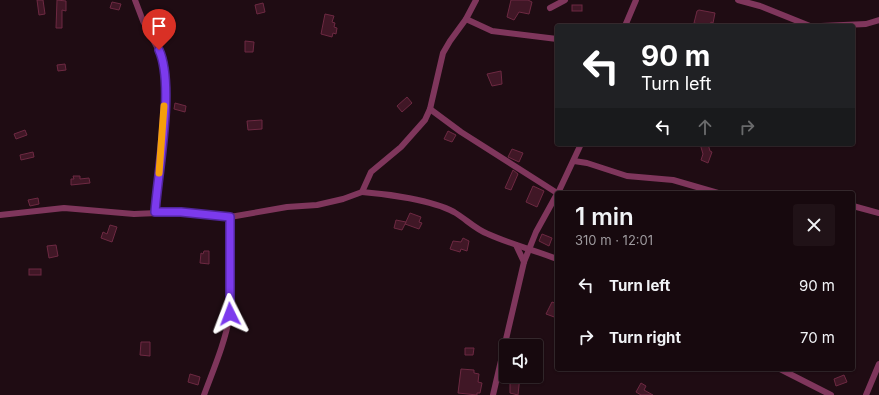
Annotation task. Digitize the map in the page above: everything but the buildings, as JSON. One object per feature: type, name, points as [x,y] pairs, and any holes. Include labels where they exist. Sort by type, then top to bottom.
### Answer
[{"type":"street","points":[[135,0],[143,21],[159,50],[164,67],[163,131],[155,212]]},
{"type":"street","points":[[362,192],[371,172],[401,147],[422,124],[430,109],[443,53],[466,19],[476,0]]},
{"type":"street","points":[[550,8],[565,0]]},
{"type":"street","points":[[626,24],[636,0]]},
{"type":"street","points":[[738,0],[760,6],[805,24]]},
{"type":"street","points":[[466,19],[492,31],[555,39]]},
{"type":"street","points":[[855,24],[866,24],[879,20]]},
{"type":"street","points":[[430,109],[461,132],[555,193]]},
{"type":"street","points":[[559,191],[580,146]]},
{"type":"street","points":[[574,161],[587,163],[626,176],[673,180],[711,191]]},
{"type":"street","points":[[0,215],[64,208],[134,214],[181,212],[230,217],[287,206],[316,205],[343,199],[362,192],[378,193],[442,207],[454,212],[475,228],[516,245],[529,248],[555,258]]},
{"type":"street","points":[[493,395],[524,262],[529,248],[555,198]]},
{"type":"street","points":[[855,207],[879,213]]},
{"type":"street","points":[[204,395],[223,345],[229,321],[230,217]]},
{"type":"street","points":[[516,245],[524,262]]},
{"type":"street","points":[[866,395],[879,364]]},
{"type":"street","points":[[784,371],[831,395]]},
{"type":"slow traffic","points":[[159,173],[164,106]]},
{"type":"route","points":[[159,50],[164,60],[165,100],[155,212],[181,212],[230,217],[228,299],[230,314]]}]
